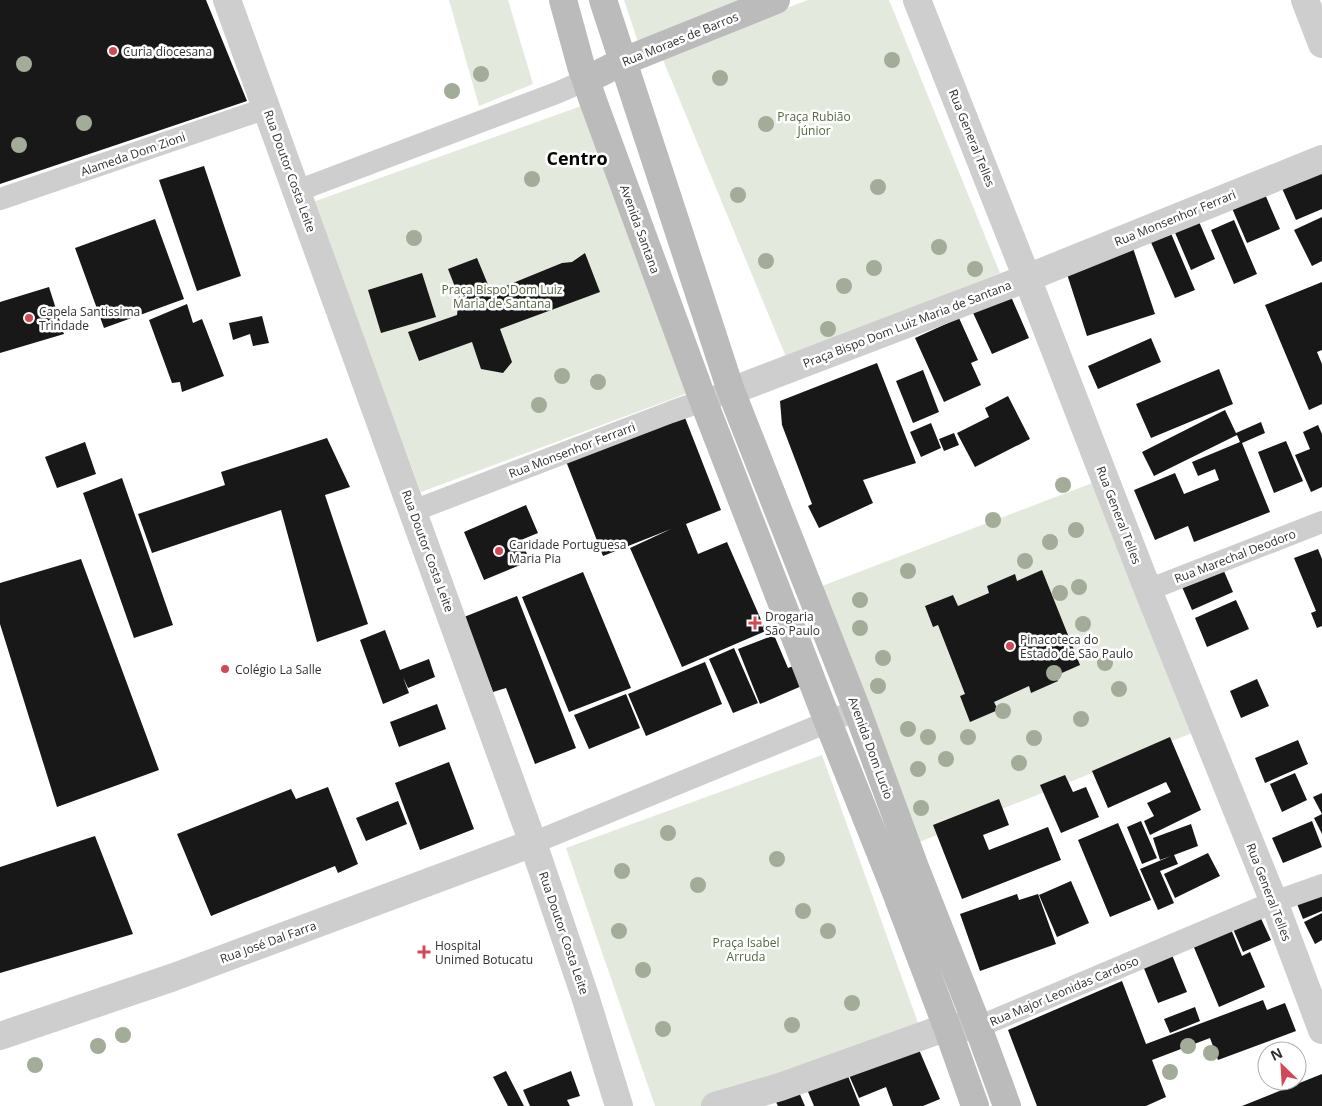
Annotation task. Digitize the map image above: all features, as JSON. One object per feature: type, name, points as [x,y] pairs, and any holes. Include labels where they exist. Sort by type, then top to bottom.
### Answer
[{"type":"main road","name":"Avenida Santana","points":[[563,0],[586,80],[703,400]]},
{"type":"main road","points":[[603,0],[731,391]]},
{"type":"main road","name":"Rua Moraes de Barros","points":[[586,80],[624,61],[776,0]]},
{"type":"main road","name":"Avenida Dom Lucio","points":[[731,391],[857,710],[916,870],[1007,1106]]},
{"type":"main road","points":[[703,400],[947,1027],[975,1106]]},
{"type":"street","name":"Rua Doutor Costa Leite","points":[[228,0],[534,843],[619,1106]]},
{"type":"street","name":"Rua General Telles","points":[[917,0],[1148,590],[1274,902],[1322,1030]]},
{"type":"street","points":[[1305,0],[1322,44]]},
{"type":"street","points":[[297,191],[559,92],[586,80]]},
{"type":"street","name":"Alameda Dom Zioni","points":[[0,199],[267,108]]},
{"type":"street","name":"Rua Monsenhor Ferrari","points":[[1027,278],[1322,159]]},
{"type":"street","name":"Praça Bispo Dom Luiz Maria de Santana","points":[[731,391],[1027,278]]},
{"type":"street","name":"Rua Monsenhor Ferrarri","points":[[413,511],[731,391]]},
{"type":"street","name":"Rua Marechal Deodoro","points":[[1148,590],[1322,522]]},
{"type":"street","points":[[534,843],[857,710]]},
{"type":"street","name":"Rua José Dal Farra","points":[[0,1036],[174,977],[534,843]]},
{"type":"street","name":"Rua Major Leonidas Cardoso","points":[[714,1106],[780,1087],[947,1027],[978,1028],[1274,902],[1322,885]]},
{"type":"green space","points":[[449,0],[508,0],[533,84],[479,106]]},
{"type":"green space","points":[[624,0],[752,0],[639,45]]},
{"type":"green space","name":"Praça Rubião Júnior","points":[[808,0],[889,0],[1000,273],[786,357],[661,55]]},
{"type":"green space","name":"Praça Bispo Dom Luiz Maria de Santana","points":[[584,105],[688,393],[421,492],[313,202]]},
{"type":"green space","points":[[1095,482],[1192,733],[917,843],[822,586]]},
{"type":"green space","name":"Praça Isabel Arruda","points":[[822,755],[922,1034],[730,1106],[655,1106],[566,848]]},
{"type":"building","name":"Curia diocesana","points":[[0,0],[206,0],[247,101],[0,184]]},
{"type":"building","points":[[204,166],[241,276],[197,291],[159,180]]},
{"type":"building","points":[[1322,169],[1322,209],[1296,220],[1281,186]]},
{"type":"building","points":[[1264,192],[1280,229],[1247,243],[1231,206]]},
{"type":"building","points":[[1194,210],[1215,259],[1191,270],[1170,221]]},
{"type":"building","points":[[1322,217],[1322,261],[1312,266],[1294,230]]},
{"type":"building","points":[[155,219],[184,299],[104,328],[75,248]]},
{"type":"building","points":[[1234,220],[1257,274],[1234,284],[1211,230]]},
{"type":"building","points":[[1170,231],[1195,290],[1175,298],[1150,240]]},
{"type":"building","points":[[1132,245],[1155,314],[1087,336],[1065,268]]},
{"type":"building","points":[[585,253],[600,292],[500,329],[512,362],[503,373],[481,369],[472,342],[419,361],[408,332],[457,315],[459,297],[448,269],[477,258],[491,292],[562,263],[572,262]]},
{"type":"building","points":[[422,273],[436,317],[381,333],[368,290]]},
{"type":"building","points":[[1322,282],[1322,350],[1317,352],[1322,364],[1322,404],[1309,410],[1265,305]]},
{"type":"building","points":[[1006,285],[1029,338],[992,354],[968,302]]},
{"type":"building","name":"Capela Santissima Trindade","points":[[49,287],[64,334],[0,353],[0,302]]},
{"type":"building","points":[[187,304],[193,323],[202,319],[224,376],[182,392],[180,382],[172,383],[149,320]]},
{"type":"building","points":[[262,316],[269,343],[253,346],[250,334],[233,340],[229,323]]},
{"type":"building","points":[[959,318],[978,360],[971,363],[981,385],[944,402],[915,338]]},
{"type":"building","points":[[1151,338],[1161,362],[1098,389],[1088,366]]},
{"type":"building","points":[[877,363],[916,463],[863,480],[873,503],[819,528],[808,506],[812,504],[782,425],[780,401]]},
{"type":"building","points":[[1219,369],[1233,404],[1151,438],[1136,404]]},
{"type":"building","points":[[923,370],[939,412],[913,423],[896,381]]},
{"type":"building","points":[[1008,396],[1030,439],[975,467],[957,433],[989,417],[985,408]]},
{"type":"building","points":[[682,410],[721,510],[686,524],[698,554],[727,542],[766,631],[682,667],[630,548],[671,529],[603,556],[564,456]]},
{"type":"building","points":[[1225,410],[1236,433],[1261,422],[1265,433],[1242,443],[1270,512],[1194,542],[1188,526],[1155,540],[1134,490],[1175,473],[1184,494],[1219,480],[1215,469],[1198,476],[1192,462],[1240,442],[1237,435],[1154,476],[1142,452]]},
{"type":"building","points":[[931,423],[941,448],[921,457],[910,432]]},
{"type":"building","points":[[1318,425],[1322,434],[1322,487],[1311,492],[1295,455],[1310,449],[1303,432]]},
{"type":"building","points":[[954,433],[959,445],[944,451],[939,439]]},
{"type":"building","points":[[327,438],[350,487],[325,495],[368,624],[317,642],[281,510],[152,553],[138,514],[225,485],[221,472]]},
{"type":"building","points":[[1286,441],[1303,481],[1274,493],[1258,452]]},
{"type":"building","points":[[85,442],[96,474],[57,488],[45,457]]},
{"type":"building","points":[[122,478],[173,625],[134,638],[83,493]]},
{"type":"building","name":"Caridade Portuguesa Maria Pia","points":[[526,505],[538,533],[521,540],[530,561],[484,580],[464,532]]},
{"type":"building","points":[[1318,549],[1322,559],[1322,626],[1317,628],[1311,613],[1316,611],[1294,558]]},
{"type":"building","points":[[81,559],[159,770],[57,807],[0,624],[0,583]]},
{"type":"building","points":[[1220,562],[1233,592],[1192,610],[1179,580]]},
{"type":"building","name":"Pinacoteca do Estado de São Paulo","points":[[1042,570],[1080,665],[1055,676],[1058,681],[1031,693],[1029,686],[994,702],[998,710],[970,722],[960,696],[965,694],[938,625],[933,627],[925,606],[953,595],[958,606],[989,593],[987,586],[1015,574],[1017,581]]},
{"type":"building","points":[[583,572],[631,688],[569,712],[522,597]]},
{"type":"building","points":[[517,596],[576,748],[535,764],[506,688],[493,692],[464,617]]},
{"type":"building","points":[[1236,600],[1249,629],[1207,647],[1195,618]]},
{"type":"building","points":[[385,630],[400,670],[429,659],[435,677],[408,688],[403,677],[409,693],[383,704],[360,640]]},
{"type":"building","points":[[774,635],[788,668],[796,665],[804,685],[760,704],[738,649]]},
{"type":"building","points":[[734,648],[758,703],[733,713],[709,659]]},
{"type":"building","points":[[705,662],[722,704],[646,736],[628,694]]},
{"type":"building","points":[[1257,679],[1269,706],[1241,718],[1230,691]]},
{"type":"building","points":[[626,694],[640,728],[589,749],[574,715]]},
{"type":"building","points":[[437,704],[446,729],[399,747],[390,722]]},
{"type":"building","points":[[1170,737],[1201,810],[1150,835],[1144,821],[1154,816],[1147,803],[1171,792],[1166,782],[1108,808],[1092,771]]},
{"type":"building","points":[[1298,740],[1308,764],[1265,783],[1255,758]]},
{"type":"building","points":[[449,762],[474,829],[420,850],[395,783]]},
{"type":"building","points":[[1295,773],[1307,800],[1282,812],[1270,784]]},
{"type":"building","points":[[1065,775],[1073,792],[1086,787],[1099,817],[1061,833],[1040,785]]},
{"type":"building","points":[[328,787],[358,864],[338,873],[335,866],[211,916],[177,834],[291,789],[296,799]]},
{"type":"building","points":[[1322,793],[1322,814],[1313,797]]},
{"type":"building","points":[[999,799],[1009,825],[983,835],[989,850],[1048,827],[1061,860],[962,899],[933,825]]},
{"type":"building","points":[[398,801],[407,824],[366,841],[356,818]]},
{"type":"building","points":[[1322,814],[1322,834],[1314,818]]},
{"type":"building","points":[[1141,821],[1157,858],[1142,864],[1127,827]]},
{"type":"building","points":[[1312,821],[1322,847],[1283,863],[1272,838]]},
{"type":"building","points":[[1118,823],[1151,900],[1110,917],[1078,840]]},
{"type":"building","points":[[1191,824],[1198,846],[1174,855],[1178,864],[1160,871],[1174,903],[1158,910],[1140,869],[1171,856],[1160,860],[1153,838]]},
{"type":"building","points":[[95,836],[133,934],[0,973],[0,867]]},
{"type":"building","points":[[1208,853],[1220,876],[1175,898],[1164,874]]},
{"type":"building","points":[[1071,881],[1089,923],[1057,937],[1039,895]]},
{"type":"building","points":[[1322,890],[1322,911],[1303,919],[1295,899]]},
{"type":"building","points":[[1017,894],[1019,900],[1038,894],[1056,944],[980,971],[960,914]]},
{"type":"building","points":[[1257,910],[1271,940],[1243,952],[1230,922]]},
{"type":"building","points":[[1322,913],[1322,940],[1315,944],[1304,922]]},
{"type":"building","points":[[1228,922],[1242,956],[1250,952],[1265,987],[1219,1007],[1190,938]]},
{"type":"building","points":[[1170,950],[1187,992],[1158,1003],[1141,961]]},
{"type":"building","points":[[1122,981],[1146,1044],[1263,1000],[1267,1010],[1285,1003],[1296,1031],[1269,1041],[1257,1041],[1257,1046],[1218,1060],[1210,1038],[1152,1060],[1166,1097],[1146,1106],[1037,1106],[1008,1030]]},
{"type":"building","points":[[1195,1007],[1200,1021],[1170,1033],[1164,1019]]},
{"type":"building","points":[[917,1045],[940,1099],[923,1106],[893,1106],[886,1087],[859,1098],[848,1073]]},
{"type":"building","points":[[506,1071],[524,1106],[508,1106],[493,1077]]},
{"type":"building","points":[[571,1071],[580,1096],[567,1100],[570,1106],[530,1106],[523,1090]]},
{"type":"building","points":[[846,1071],[860,1106],[814,1106],[806,1087]]},
{"type":"building","points":[[1322,1074],[1322,1106],[1242,1106],[1280,1091],[1307,1091],[1307,1080]]},
{"type":"building","points":[[798,1090],[805,1106],[778,1106],[775,1100]]},
{"type":"place","name":"Curia diocesana","points":[[113,51]]},
{"type":"place","name":"Capela Santissima Trindade","points":[[29,318]]},
{"type":"place","name":"Caridade Portuguesa Maria Pia","points":[[499,551]]},
{"type":"place","name":"Drogaria São Paulo","points":[[755,623]]},
{"type":"place","name":"Pinacoteca do Estado de São Paulo","points":[[1010,646]]},
{"type":"place","name":"Colégio La Salle","points":[[225,669]]},
{"type":"place","name":"Hospital Unimed Botucatu","points":[[424,952]]},
{"type":"district","name":"Centro","points":[[577,158]]}]
